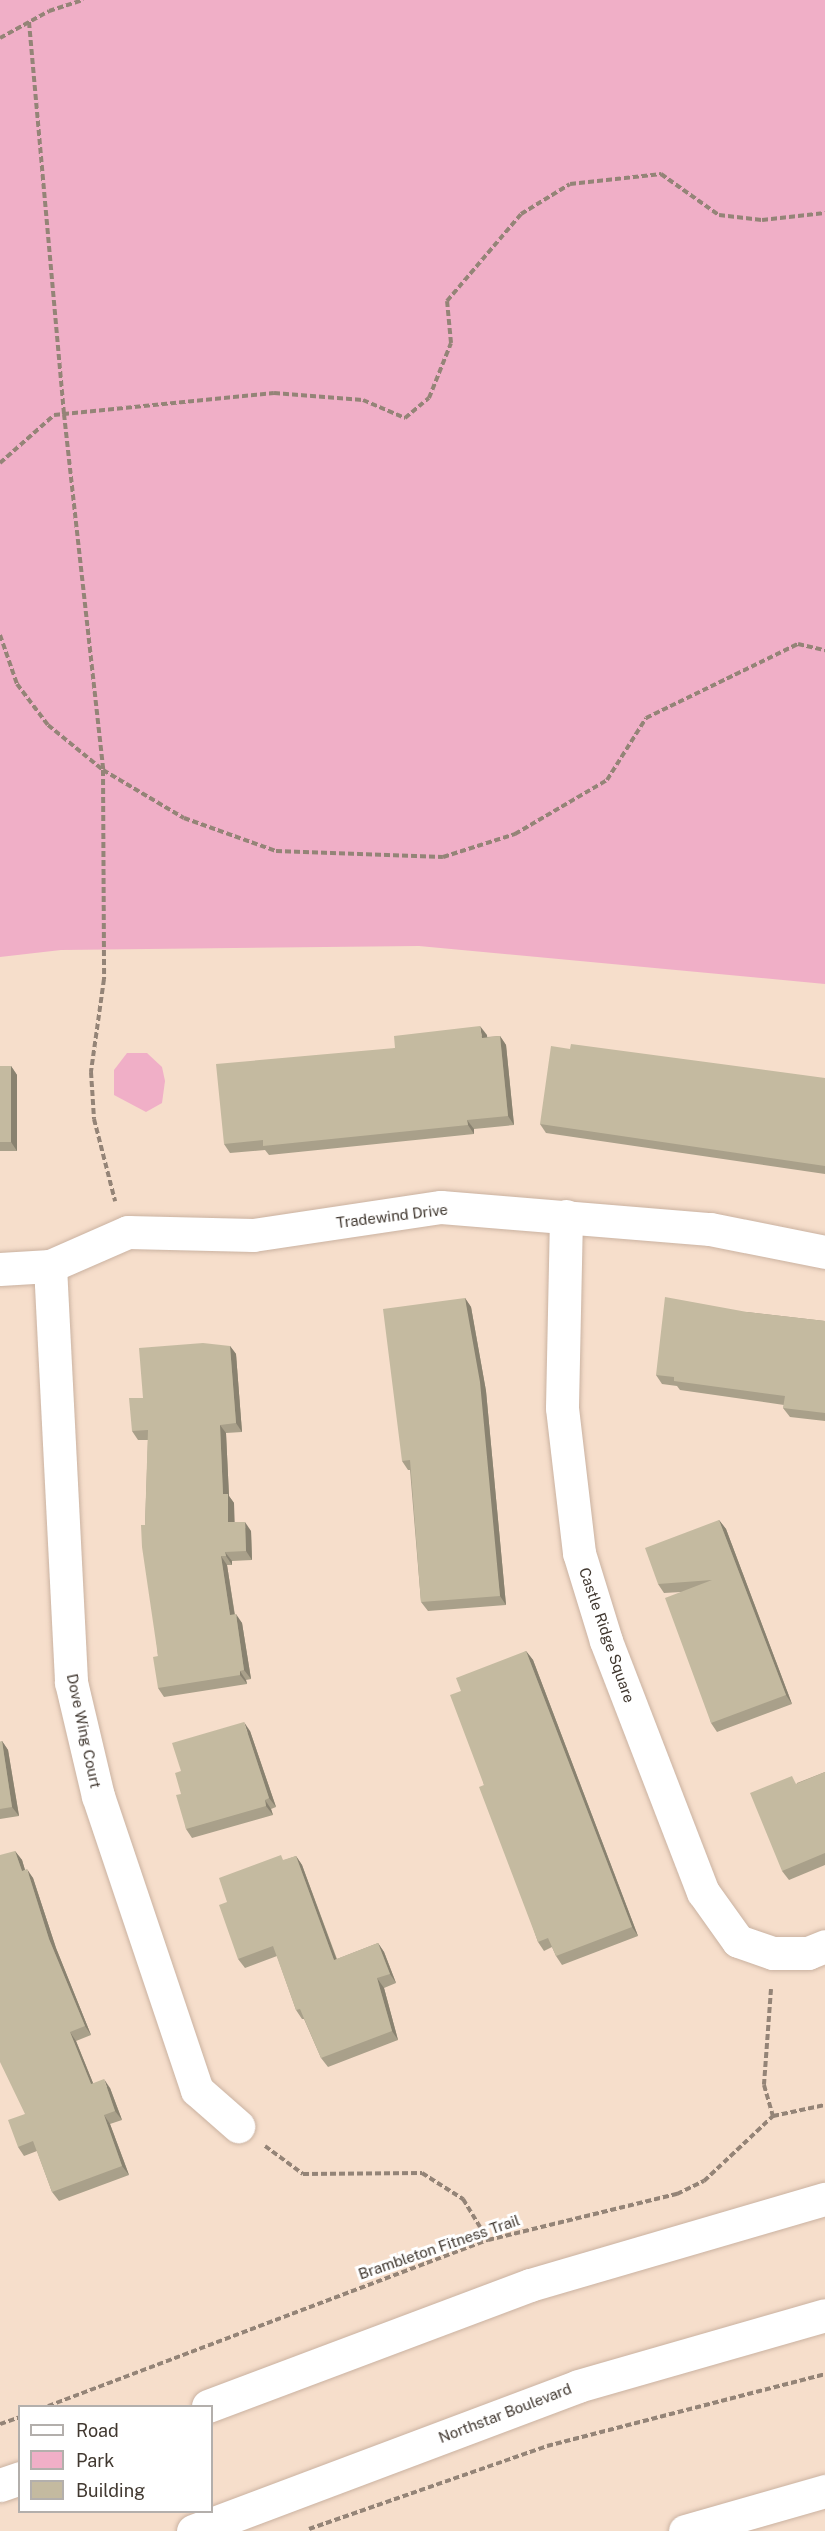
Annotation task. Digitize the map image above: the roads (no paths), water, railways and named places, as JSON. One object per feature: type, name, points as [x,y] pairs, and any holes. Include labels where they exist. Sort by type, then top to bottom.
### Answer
[{"type":"street","name":"Tradewind Drive","points":[[0,1269],[50,1266],[128,1232],[253,1235],[441,1207],[710,1229],[825,1252]]},
{"type":"street","name":"Castle Ridge Square","points":[[566,1216],[562,1408],[579,1553],[606,1641],[703,1892],[738,1941],[773,1953],[808,1953],[825,1946]]},
{"type":"street","name":"Dove Wing Court","points":[[50,1266],[71,1682],[102,1807],[197,2090],[238,2126]]},
{"type":"street","points":[[211,2405],[530,2285],[825,2199]]},
{"type":"street","name":"Northstar Boulevard","points":[[193,2531],[578,2386],[825,2315]]},
{"type":"street","points":[[0,2485],[18,2479]]},
{"type":"street","points":[[685,2531],[825,2491]]}]
